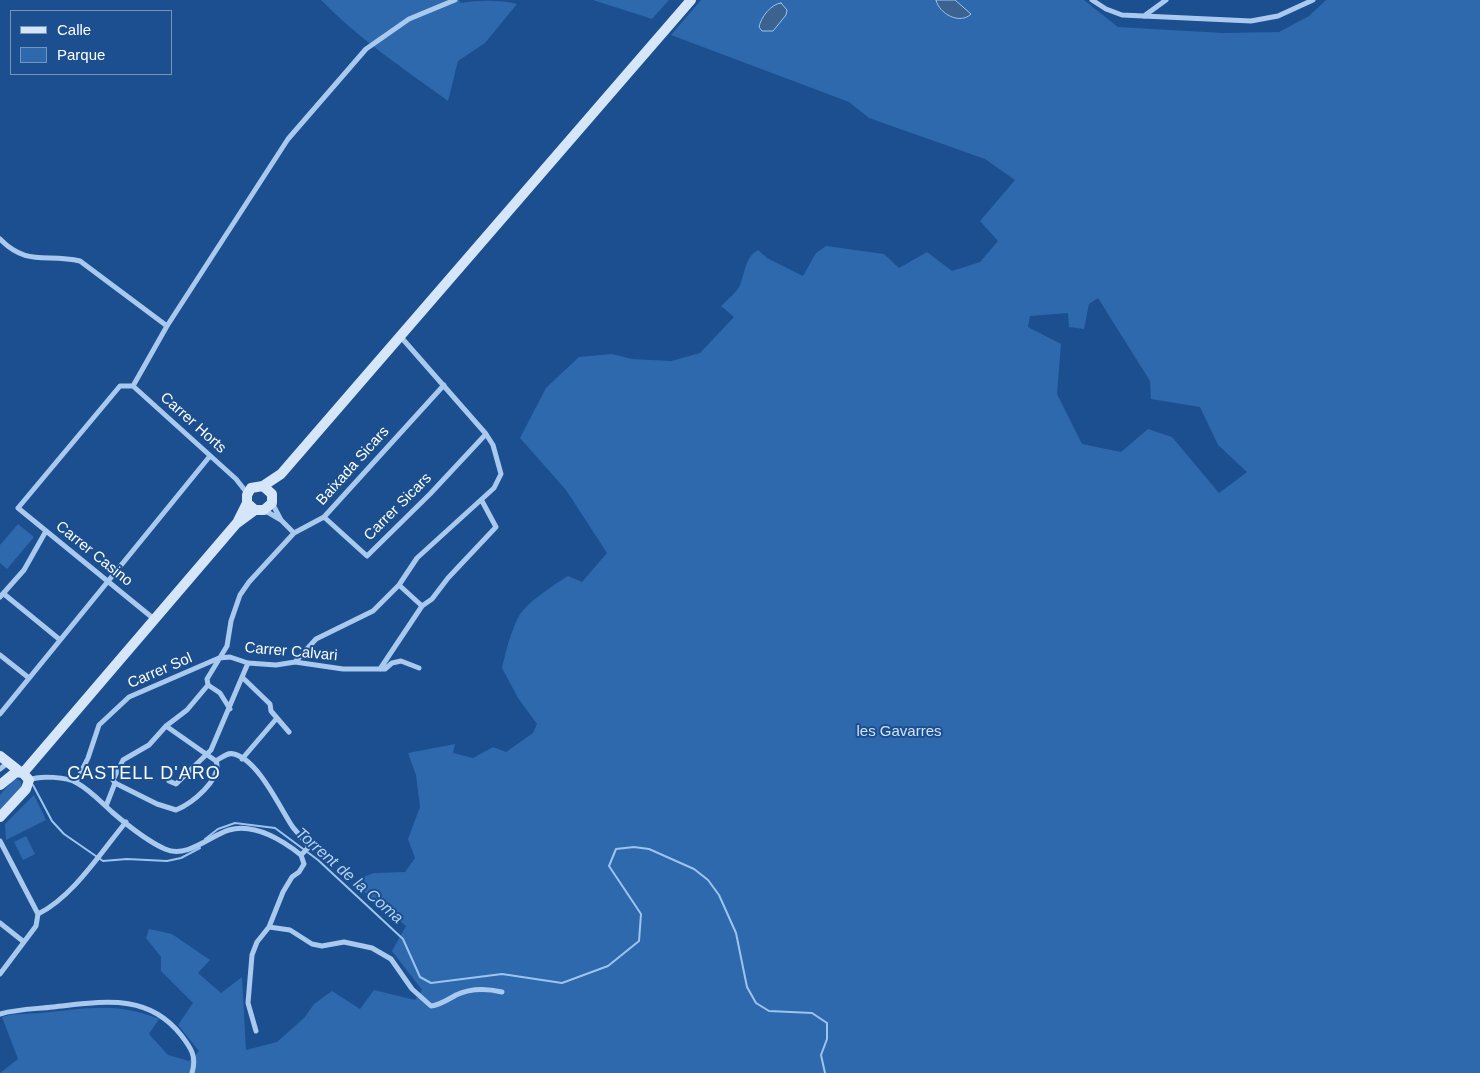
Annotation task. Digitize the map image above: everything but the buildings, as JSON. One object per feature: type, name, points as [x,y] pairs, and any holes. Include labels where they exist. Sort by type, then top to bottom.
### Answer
[{"type":"street","points":[[133,386],[168,326],[288,139],[362,52],[409,19],[455,0]]},
{"type":"street","points":[[2,762],[3,782],[24,775],[236,524],[691,0]]},
{"type":"street","points":[[1092,0],[1106,9],[1122,15],[1251,21],[1278,16],[1313,0]]},
{"type":"street","points":[[1144,17],[1166,0]]},
{"type":"street","points":[[0,239],[20,255],[41,258],[66,258],[80,261],[168,326]]},
{"type":"street","points":[[295,662],[316,639],[365,616],[399,585],[417,558],[482,501],[494,488],[501,474],[493,445],[486,434],[400,336]]},
{"type":"street","name":"Baixada Sicars","points":[[106,806],[114,783],[113,780],[123,760],[149,745],[166,726],[187,710],[208,685],[207,680],[227,646],[231,621],[240,595],[249,582],[294,533],[324,517],[444,385]]},
{"type":"street","name":"Carrer Casino","points":[[133,386],[120,386],[18,508],[154,620]]},
{"type":"street","name":"Carrer Horts","points":[[133,386],[259,498],[294,533]]},
{"type":"street","name":"Carrer Sicars","points":[[324,517],[366,556],[430,494],[486,434]]},
{"type":"street","points":[[0,714],[210,456]]},
{"type":"street","name":"Carrer Horts","points":[[259,498],[281,520]]},
{"type":"street","points":[[380,669],[422,606],[432,599],[496,527],[482,501]]},
{"type":"street","points":[[46,532],[24,570],[2,595],[59,640]]},
{"type":"street","points":[[399,585],[422,606]]},
{"type":"street","name":"Carrer Calvari","points":[[227,646],[230,657],[248,663],[276,665],[295,662],[343,669],[380,669],[401,661],[420,668]]},
{"type":"street","points":[[0,655],[30,678]]},
{"type":"street","name":"Carrer Sol","points":[[76,782],[88,758],[99,726],[128,697],[219,658],[230,657]]},
{"type":"street","points":[[169,781],[176,784],[193,769],[205,753],[211,750],[248,663]]},
{"type":"street","points":[[243,678],[270,704],[271,711],[289,732]]},
{"type":"street","points":[[208,685],[220,693],[230,709]]},
{"type":"street","points":[[242,759],[277,718]]},
{"type":"street","points":[[114,783],[157,804],[176,810],[192,800],[215,780],[219,767],[216,761],[166,726]]},
{"type":"street","points":[[216,761],[228,754],[234,754],[254,769],[270,787],[292,826],[309,847],[302,854]]},
{"type":"street","points":[[2,762],[24,775],[76,782],[126,822],[166,850],[181,851],[208,842],[228,830],[256,830],[275,838],[302,854],[304,864],[283,892],[269,927],[257,942],[250,966],[248,1003],[256,1031]]},
{"type":"street","points":[[0,818],[26,789],[24,775]]},
{"type":"street","points":[[38,914],[61,898],[126,822]]},
{"type":"street","points":[[0,840],[38,914],[36,926],[0,974]]},
{"type":"street","points":[[0,924],[24,942]]},
{"type":"street","points":[[269,927],[290,930],[312,944],[322,946],[344,942],[372,948],[391,959],[412,989],[431,1006],[438,1005],[471,989],[488,988],[502,992]]},
{"type":"street","points":[[0,1014],[13,1010],[91,1002],[119,1002],[137,1005],[162,1016],[172,1024],[194,1054],[195,1063],[192,1073]]},
{"type":"green space","points":[[321,0],[459,0],[461,3],[490,1],[517,4],[485,43],[458,61],[448,101],[366,41]]},
{"type":"green space","points":[[593,0],[669,0],[652,19]]},
{"type":"green space","name":"les Gavarres","points":[[701,0],[1084,0],[1118,27],[1223,33],[1279,32],[1309,16],[1326,0],[1480,0],[1480,1073],[0,1073],[18,1059],[2,1017],[86,1008],[128,1010],[159,1019],[149,1034],[168,1055],[189,1061],[199,1051],[178,1025],[193,1003],[161,971],[161,957],[146,938],[149,929],[172,934],[210,960],[198,973],[221,993],[242,977],[246,1050],[277,1042],[304,1018],[314,1004],[332,991],[360,1009],[374,990],[415,1000],[422,990],[392,951],[406,926],[363,891],[358,879],[374,873],[405,872],[415,858],[408,839],[420,807],[416,775],[408,753],[455,744],[453,753],[473,758],[493,747],[506,752],[533,733],[537,724],[518,698],[502,668],[514,628],[519,616],[534,600],[568,576],[582,582],[607,553],[566,490],[520,438],[546,388],[579,357],[612,354],[632,359],[671,361],[700,353],[734,317],[721,306],[739,288],[750,257],[758,250],[767,258],[803,276],[816,253],[826,246],[884,254],[899,268],[927,252],[952,271],[980,262],[998,241],[980,221],[1015,180],[985,159],[869,118],[849,102],[671,35]],"holes":[[[1098,298],[1150,381],[1151,399],[1200,407],[1218,445],[1247,472],[1219,493],[1172,437],[1148,429],[1121,452],[1082,444],[1057,394],[1061,344],[1028,327],[1030,316],[1068,313],[1069,327],[1084,329],[1089,304]]]},
{"type":"green space","points":[[18,524],[34,537],[7,569],[0,563],[0,545]]},
{"type":"green space","points":[[13,780],[21,781],[22,789],[0,813],[0,795]]},
{"type":"green space","points":[[34,795],[46,820],[6,840],[5,824]]},
{"type":"green space","points":[[26,836],[35,854],[23,860],[14,842]]},
{"type":"shaded area","points":[[936,0],[955,0],[971,14],[961,18],[951,16],[941,10]]},
{"type":"shaded area","points":[[781,3],[787,10],[786,15],[773,31],[762,31],[759,27],[764,15],[770,8]]},
{"type":"waterway","name":"Torrent de la Coma","points":[[33,785],[52,821],[64,834],[103,861],[127,859],[167,861],[181,858],[200,848]]},
{"type":"waterway","name":"Torrent de la Coma","points":[[205,839],[218,829],[235,823],[275,828],[318,860],[403,939],[420,977],[431,983],[502,974],[562,983],[608,966],[639,941],[641,914],[609,866],[616,849],[634,847],[649,849],[694,869],[708,880],[719,895],[736,933],[747,987],[756,1003],[769,1011],[812,1013],[827,1023],[827,1039],[821,1055],[825,1073]]},
{"type":"district","name":"CASTELL D'ARO","points":[[144,774]]}]
